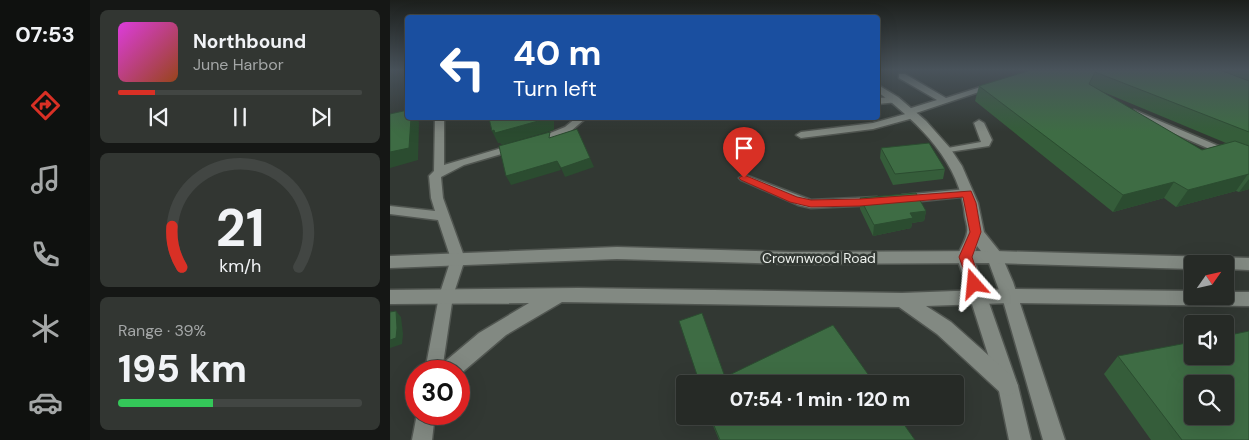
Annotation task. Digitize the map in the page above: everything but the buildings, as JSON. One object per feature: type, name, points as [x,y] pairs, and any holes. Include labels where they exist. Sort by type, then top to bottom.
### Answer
[{"type":"main road","points":[[882,91],[912,113],[934,133],[946,151],[967,193],[971,203],[975,232],[994,257],[1010,296],[1054,440]]},
{"type":"main road","points":[[975,232],[965,257],[1008,386],[1020,440]]},
{"type":"main road","name":"Crownwood Road","points":[[390,262],[617,253],[790,258],[994,257],[1249,264]]},
{"type":"main road","points":[[390,297],[560,295],[902,300],[1010,296],[1249,299]]},
{"type":"main road","points":[[460,360],[516,318],[560,295]]},
{"type":"main road","points":[[902,300],[944,328],[1008,386]]},
{"type":"lane","points":[[927,91],[945,101]]},
{"type":"lane","points":[[801,136],[873,126],[979,91]]},
{"type":"lane","points":[[880,101],[895,100]]},
{"type":"lane","points":[[1122,108],[1249,163]]},
{"type":"lane","points":[[439,120],[439,171]]},
{"type":"lane","points":[[435,360],[446,296],[458,259],[436,198],[435,176],[439,171],[452,165],[555,135],[568,129],[578,120]]},
{"type":"lane","points":[[946,151],[985,144],[986,140],[979,123]]},
{"type":"lane","points":[[744,178],[811,204],[860,203],[967,193]]},
{"type":"lane","points":[[390,210],[441,216]]},
{"type":"lane","points":[[422,440],[424,425]]},
{"type":"route","points":[[744,178],[811,204],[860,203],[967,193],[971,203],[975,232],[965,257],[974,284]]}]
